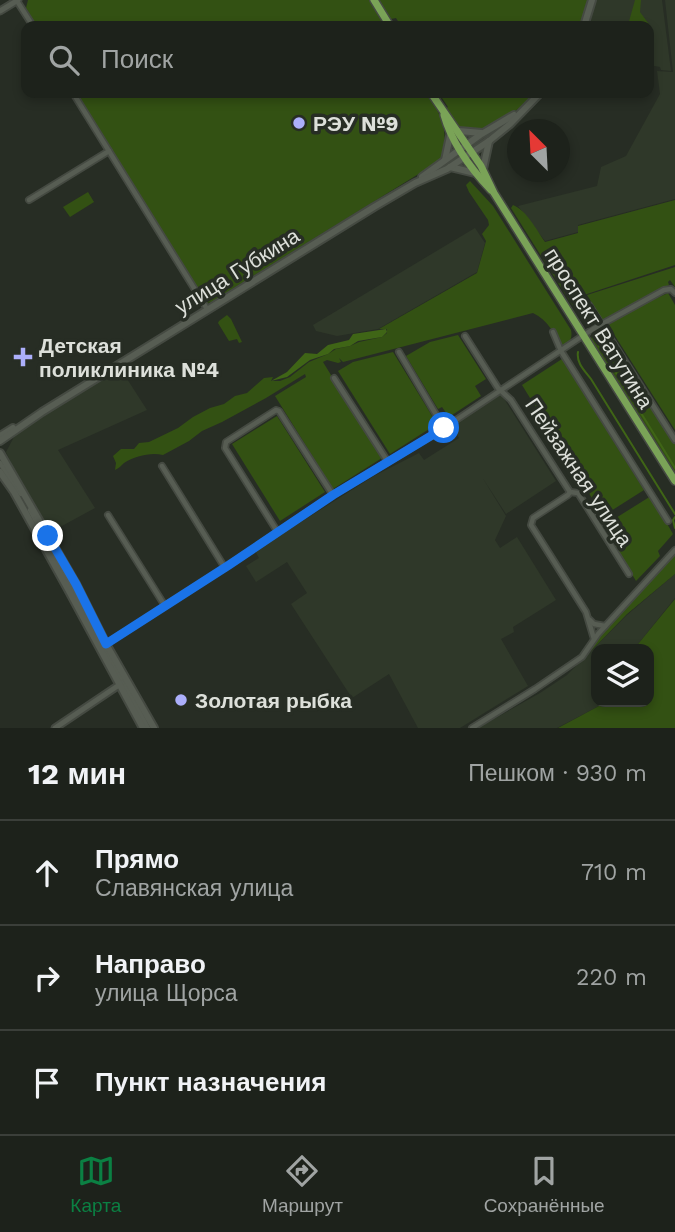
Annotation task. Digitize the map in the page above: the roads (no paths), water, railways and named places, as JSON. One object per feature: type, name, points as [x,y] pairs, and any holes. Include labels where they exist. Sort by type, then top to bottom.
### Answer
[{"type":"main road","points":[[374,0],[387,21]]},
{"type":"main road","points":[[586,21],[592,0]]},
{"type":"main road","name":"проспект Ватутина","points":[[434,98],[459,132],[474,172],[487,182]]},
{"type":"main road","name":"улица Губкина","points":[[2,438],[415,183],[447,159],[488,142],[535,98]]},
{"type":"main road","name":"улица Губкина","points":[[415,183],[451,166],[482,134],[530,104]]},
{"type":"main road","name":"проспект Ватутина","points":[[443,113],[451,137],[482,167],[487,182],[675,481]]},
{"type":"main road","points":[[459,132],[482,134],[481,141],[488,142],[482,167],[476,165],[474,172],[451,166],[452,160],[447,159],[451,137],[458,138],[459,132]]},
{"type":"main road","points":[[2,438],[2,467]]},
{"type":"main road","points":[[0,453],[2,467],[76,584],[143,728]]},
{"type":"main road","points":[[102,644],[104,654],[154,728]]},
{"type":"street","points":[[0,11],[18,0],[30,21]]},
{"type":"street","points":[[76,98],[207,309]]},
{"type":"street","points":[[29,200],[109,151]]},
{"type":"street","points":[[2,467],[24,498],[102,644],[225,568],[333,495],[444,428],[601,325],[664,290],[674,292]]},
{"type":"street","points":[[589,305],[675,440]]},
{"type":"street","points":[[553,332],[561,351],[668,521]]},
{"type":"street","name":"Пейзажная улица","points":[[465,336],[501,390],[511,400],[570,492],[578,493],[629,574]]},
{"type":"street","points":[[399,352],[444,428]]},
{"type":"street","points":[[334,378],[388,462]]},
{"type":"street","points":[[277,531],[225,447],[226,442],[276,410],[279,411],[333,495]]},
{"type":"street","points":[[162,466],[225,568]]},
{"type":"street","points":[[570,492],[533,518],[531,524],[576,596],[589,620],[594,639]]},
{"type":"street","points":[[108,515],[165,606]]},
{"type":"street","points":[[472,728],[582,657],[594,639],[675,550]]},
{"type":"street","points":[[589,620],[594,624],[606,626]]},
{"type":"street","points":[[55,728],[124,684],[148,728]]},
{"type":"waterway","points":[[597,342],[675,468]]},
{"type":"waterway","points":[[578,352],[582,367],[675,514]]},
{"type":"waterway","points":[[675,517],[675,528]]},
{"type":"place","name":"РЭУ №9","points":[[299,123]]},
{"type":"place","name":"Детская поликлиника №4","points":[[23,357]]},
{"type":"place","name":"Золотая рыбка","points":[[181,700]]}]
